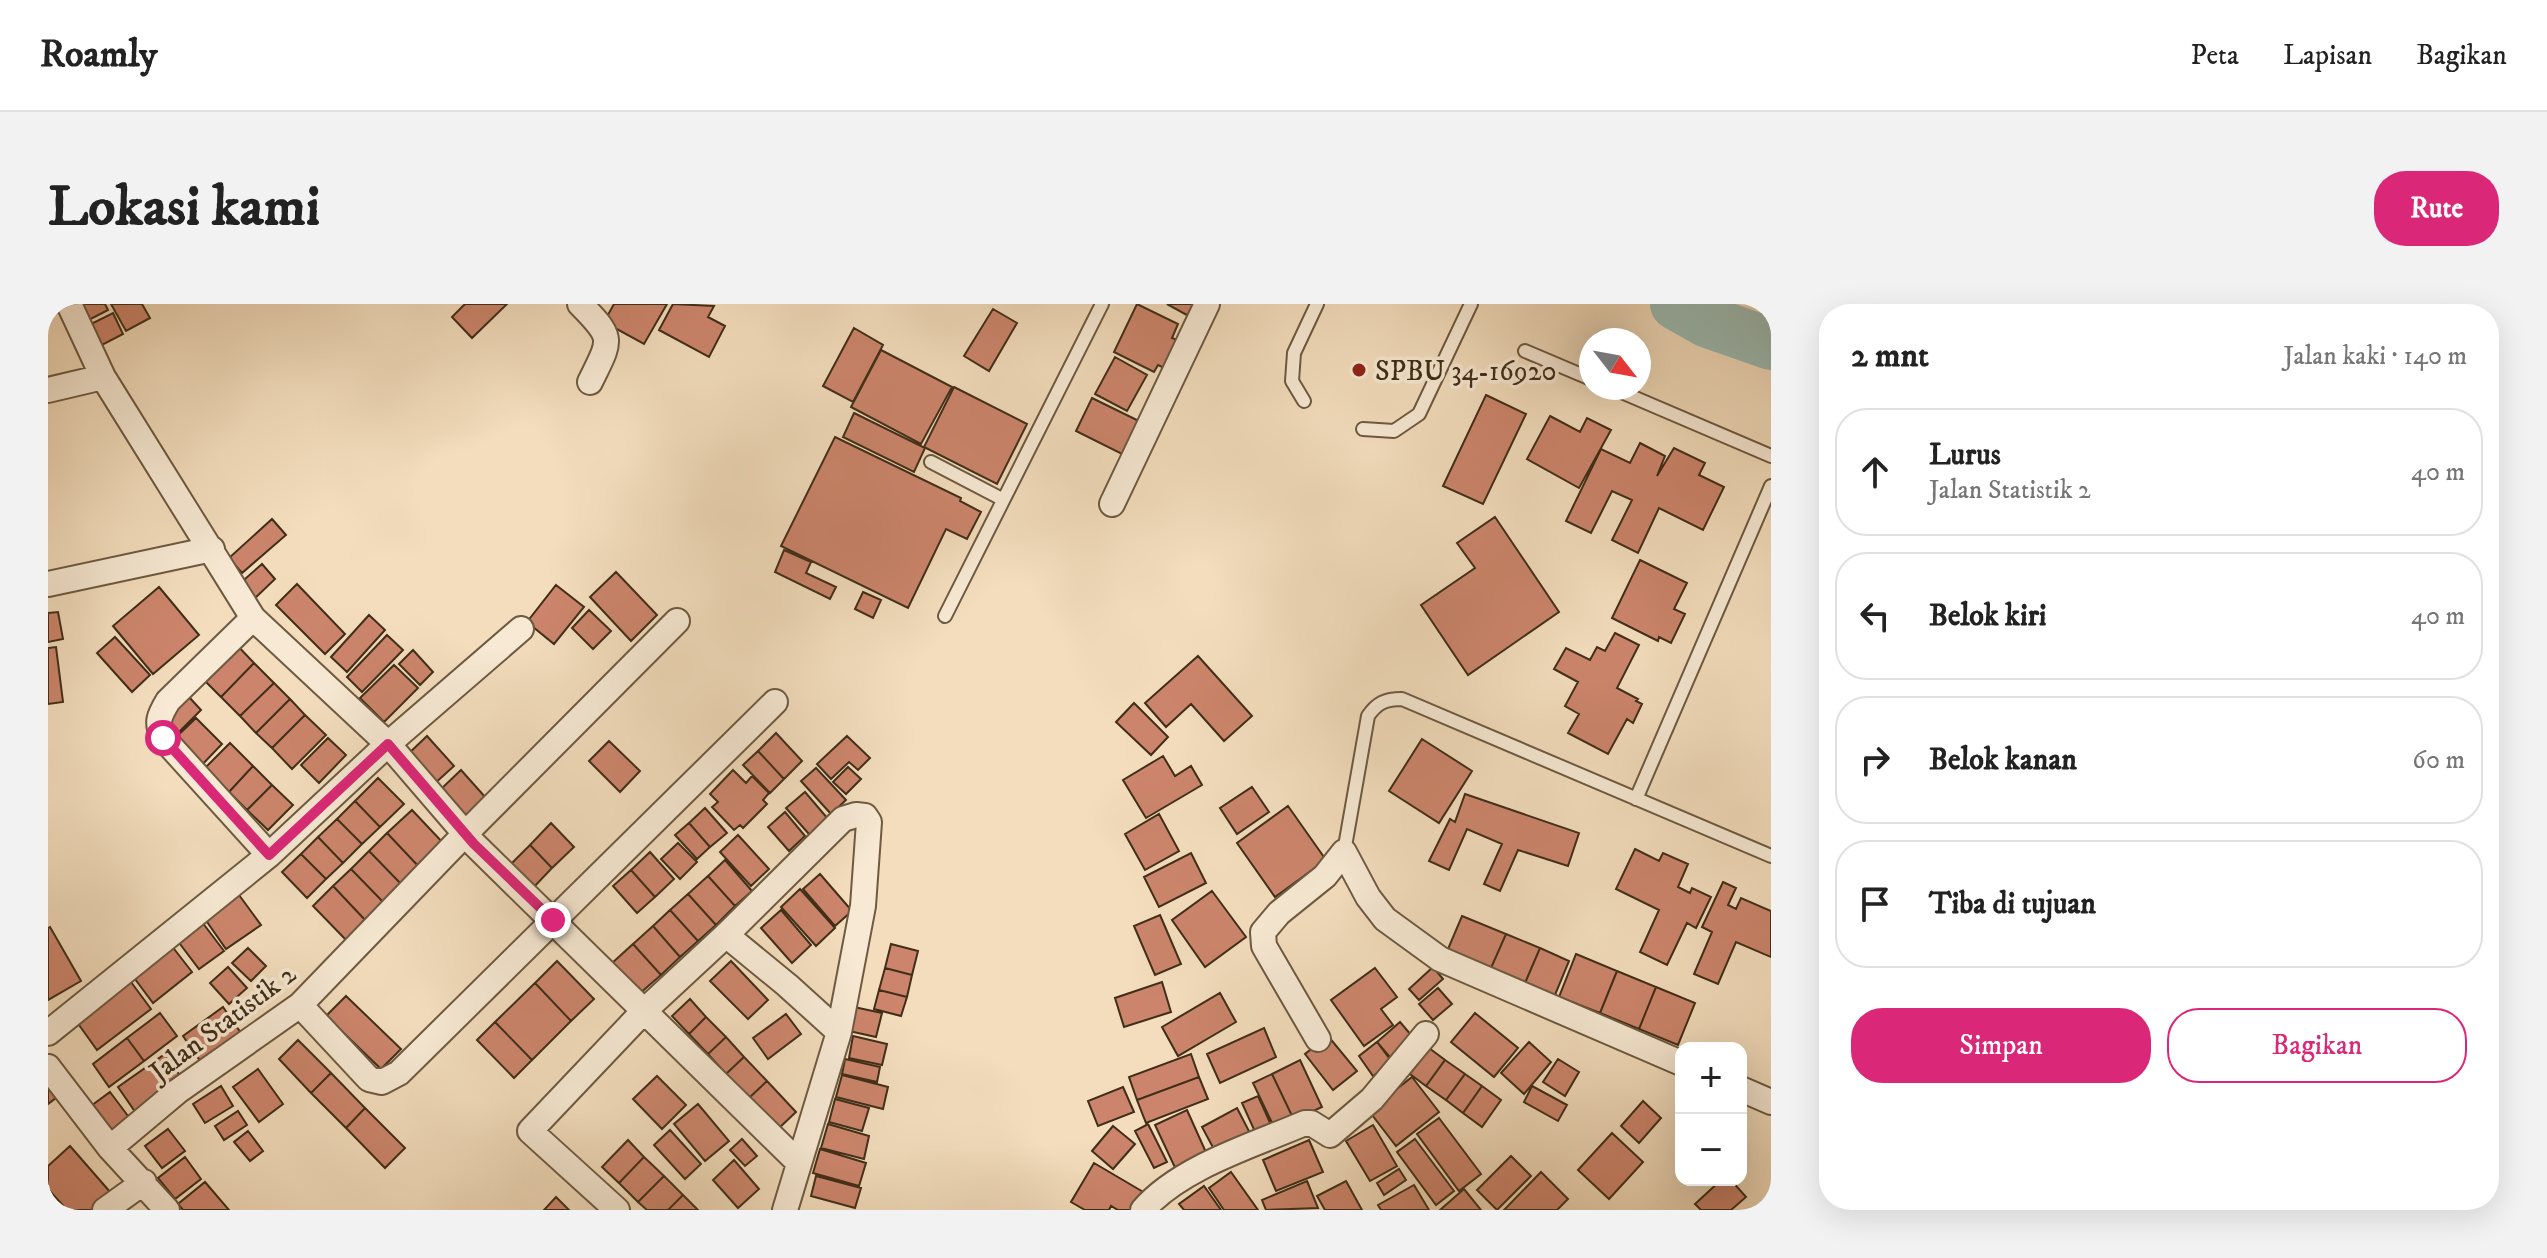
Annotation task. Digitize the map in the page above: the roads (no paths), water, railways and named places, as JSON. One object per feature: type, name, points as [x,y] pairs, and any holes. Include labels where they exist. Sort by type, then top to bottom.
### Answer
[{"type":"street","points":[[69,304],[103,377],[253,618],[388,744],[465,834],[799,1163]]},
{"type":"street","points":[[580,304],[606,334],[607,347],[590,382]]},
{"type":"street","points":[[1112,504],[1207,304]]},
{"type":"street","points":[[48,390],[103,377]]},
{"type":"street","points":[[48,584],[212,549]]},
{"type":"street","points":[[253,618],[168,701],[158,717],[158,726],[163,738],[269,855]]},
{"type":"street","name":"Jalan Statistik 2","points":[[110,1148],[178,1091],[300,1005],[677,621]]},
{"type":"street","points":[[48,1033],[269,855],[388,744],[521,629]]},
{"type":"street","points":[[300,1005],[369,1079],[382,1082],[399,1073],[775,702]]},
{"type":"street","points":[[617,1210],[530,1131],[643,1012],[843,819],[865,816],[869,822],[863,906],[839,1032],[786,1210]]},
{"type":"street","points":[[1318,1039],[1264,946],[1263,932],[1279,913],[1325,876],[1344,852],[1368,897],[1385,919],[1440,959],[1675,1060]]},
{"type":"street","points":[[726,935],[839,1032]]},
{"type":"street","points":[[1143,1210],[1175,1184],[1217,1160],[1305,1123],[1311,1123],[1330,1135],[1372,1099],[1426,1034]]},
{"type":"street","points":[[48,1067],[110,1148],[167,1210]]},
{"type":"street","points":[[1747,1092],[1771,1102]]},
{"type":"street","points":[[105,1210],[144,1182]]},
{"type":"lane","points":[[945,616],[1102,304]]},
{"type":"lane","points":[[1304,401],[1292,381],[1294,353],[1317,304]]},
{"type":"lane","points":[[1363,429],[1394,431],[1419,414],[1471,304]]},
{"type":"lane","points":[[1525,351],[1579,374]]},
{"type":"lane","points":[[1640,400],[1771,456]]},
{"type":"lane","points":[[931,462],[1002,499]]},
{"type":"lane","points":[[1636,799],[1771,486]]},
{"type":"lane","points":[[1344,852],[1368,716],[1376,705],[1388,699],[1402,699],[1771,856]]},
{"type":"waterway","points":[[1676,304],[1708,322],[1771,344]]},
{"type":"place","name":"SPBU 34-16920","points":[[1359,370]]}]
